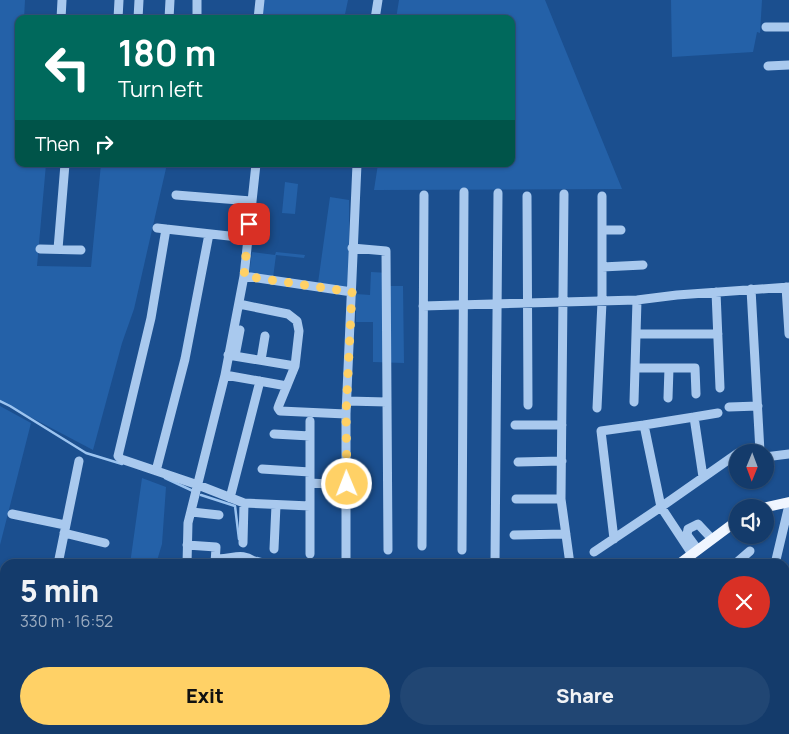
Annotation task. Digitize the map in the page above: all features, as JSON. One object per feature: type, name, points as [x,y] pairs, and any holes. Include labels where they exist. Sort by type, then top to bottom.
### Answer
[{"type":"main road","points":[[774,506],[789,504]]},
{"type":"main road","points":[[686,559],[729,527]]},
{"type":"street","points":[[62,0],[62,15]]},
{"type":"street","points":[[118,15],[119,0]]},
{"type":"street","points":[[138,15],[139,0]]},
{"type":"street","points":[[170,0],[170,15]]},
{"type":"street","points":[[197,0],[197,15]]},
{"type":"street","points":[[258,15],[260,0]]},
{"type":"street","points":[[376,15],[378,0]]},
{"type":"street","points":[[766,27],[789,27]]},
{"type":"street","points":[[768,66],[789,65]]},
{"type":"street","points":[[58,249],[65,167]]},
{"type":"street","points":[[187,559],[188,527],[224,375],[232,355],[242,305],[247,238],[256,167]]},
{"type":"street","points":[[346,559],[346,414],[357,167]]},
{"type":"street","points":[[462,550],[464,192]]},
{"type":"street","points":[[495,559],[498,193]]},
{"type":"street","points":[[564,194],[561,498],[569,559]]},
{"type":"street","points":[[176,195],[252,201]]},
{"type":"street","points":[[422,546],[424,195]]},
{"type":"street","points":[[528,196],[528,405]]},
{"type":"street","points":[[597,408],[602,302],[602,196]]},
{"type":"street","points":[[247,238],[162,229],[151,318],[118,454],[121,459],[244,503],[310,506]]},
{"type":"street","points":[[602,230],[621,230]]},
{"type":"street","points":[[156,471],[185,359],[209,234]]},
{"type":"street","points":[[352,248],[386,251],[388,550]]},
{"type":"street","points":[[40,249],[81,250]]},
{"type":"street","points":[[602,267],[643,266]]},
{"type":"street","points":[[244,276],[352,292]]},
{"type":"street","points":[[424,306],[602,302],[788,287],[789,334]]},
{"type":"street","points":[[751,290],[760,444]]},
{"type":"street","points":[[716,292],[720,388]]},
{"type":"street","points":[[634,402],[637,300]]},
{"type":"street","points":[[242,305],[288,314],[297,321],[299,331],[295,366],[279,405],[280,411],[346,414]]},
{"type":"street","points":[[636,334],[718,334]]},
{"type":"street","points":[[261,360],[265,336]]},
{"type":"street","points":[[232,355],[295,366]]},
{"type":"street","points":[[634,368],[695,368],[696,394]]},
{"type":"street","points":[[668,368],[668,398]]},
{"type":"street","points":[[224,375],[287,386]]},
{"type":"street","points":[[230,498],[260,381]]},
{"type":"street","points":[[347,400],[387,402]]},
{"type":"street","points":[[729,407],[758,406]]},
{"type":"street","points":[[614,539],[601,431],[718,413]]},
{"type":"street","points":[[694,417],[703,477]]},
{"type":"street","points":[[310,421],[310,554]]},
{"type":"street","points":[[515,425],[562,425]]},
{"type":"street","points":[[644,425],[661,507],[695,552]]},
{"type":"street","points":[[274,434],[310,436]]},
{"type":"street","points":[[774,456],[789,454]]},
{"type":"street","points":[[594,552],[729,459]]},
{"type":"street","points":[[59,559],[79,461]]},
{"type":"street","points":[[518,462],[562,461]]},
{"type":"street","points":[[262,469],[310,472]]},
{"type":"street","points":[[310,483],[347,484]]},
{"type":"street","points":[[516,499],[561,498]]},
{"type":"street","points":[[243,544],[244,503]]},
{"type":"street","points":[[776,559],[789,504]]},
{"type":"street","points":[[274,549],[276,505]]},
{"type":"street","points":[[192,512],[219,515]]},
{"type":"street","points":[[12,514],[105,543]]},
{"type":"street","points":[[695,552],[687,535],[688,529],[698,524],[712,539]]},
{"type":"street","points":[[514,535],[566,534]]},
{"type":"street","points":[[188,545],[216,547],[215,559]]},
{"type":"street","points":[[741,559],[750,552]]},
{"type":"street","points":[[226,559],[240,556],[252,559]]},
{"type":"shaded area","points":[[0,0],[25,0],[24,15],[15,15],[15,167],[46,167],[37,266],[91,267],[101,167],[166,167],[134,309],[122,343],[93,450],[0,401]]},
{"type":"shaded area","points":[[262,0],[348,0],[345,15],[260,15]]},
{"type":"shaded area","points":[[399,0],[545,0],[622,189],[374,190],[378,167],[515,167],[515,15],[397,15]]},
{"type":"shaded area","points":[[671,0],[762,0],[760,33],[757,32],[753,52],[672,57]]},
{"type":"shaded area","points":[[285,182],[298,184],[295,214],[282,213]]},
{"type":"shaded area","points":[[330,197],[349,200],[349,288],[318,283]]},
{"type":"shaded area","points":[[252,252],[275,255],[276,252],[305,255],[304,258],[276,255],[273,278],[249,275]]},
{"type":"shaded area","points":[[371,272],[389,273],[390,286],[403,286],[404,363],[373,362],[373,322],[356,322],[356,294],[370,295]]},
{"type":"shaded area","points":[[0,406],[31,423],[0,545]]},
{"type":"shaded area","points":[[142,478],[166,487],[162,544],[158,559],[131,559]]},
{"type":"waterway","points":[[0,401],[86,453],[122,464]]},
{"type":"waterway","points":[[165,478],[193,491]]},
{"type":"waterway","points":[[201,495],[235,506],[239,539]]},
{"type":"route","points":[[249,224],[244,276],[352,292],[346,414],[347,484]]}]
